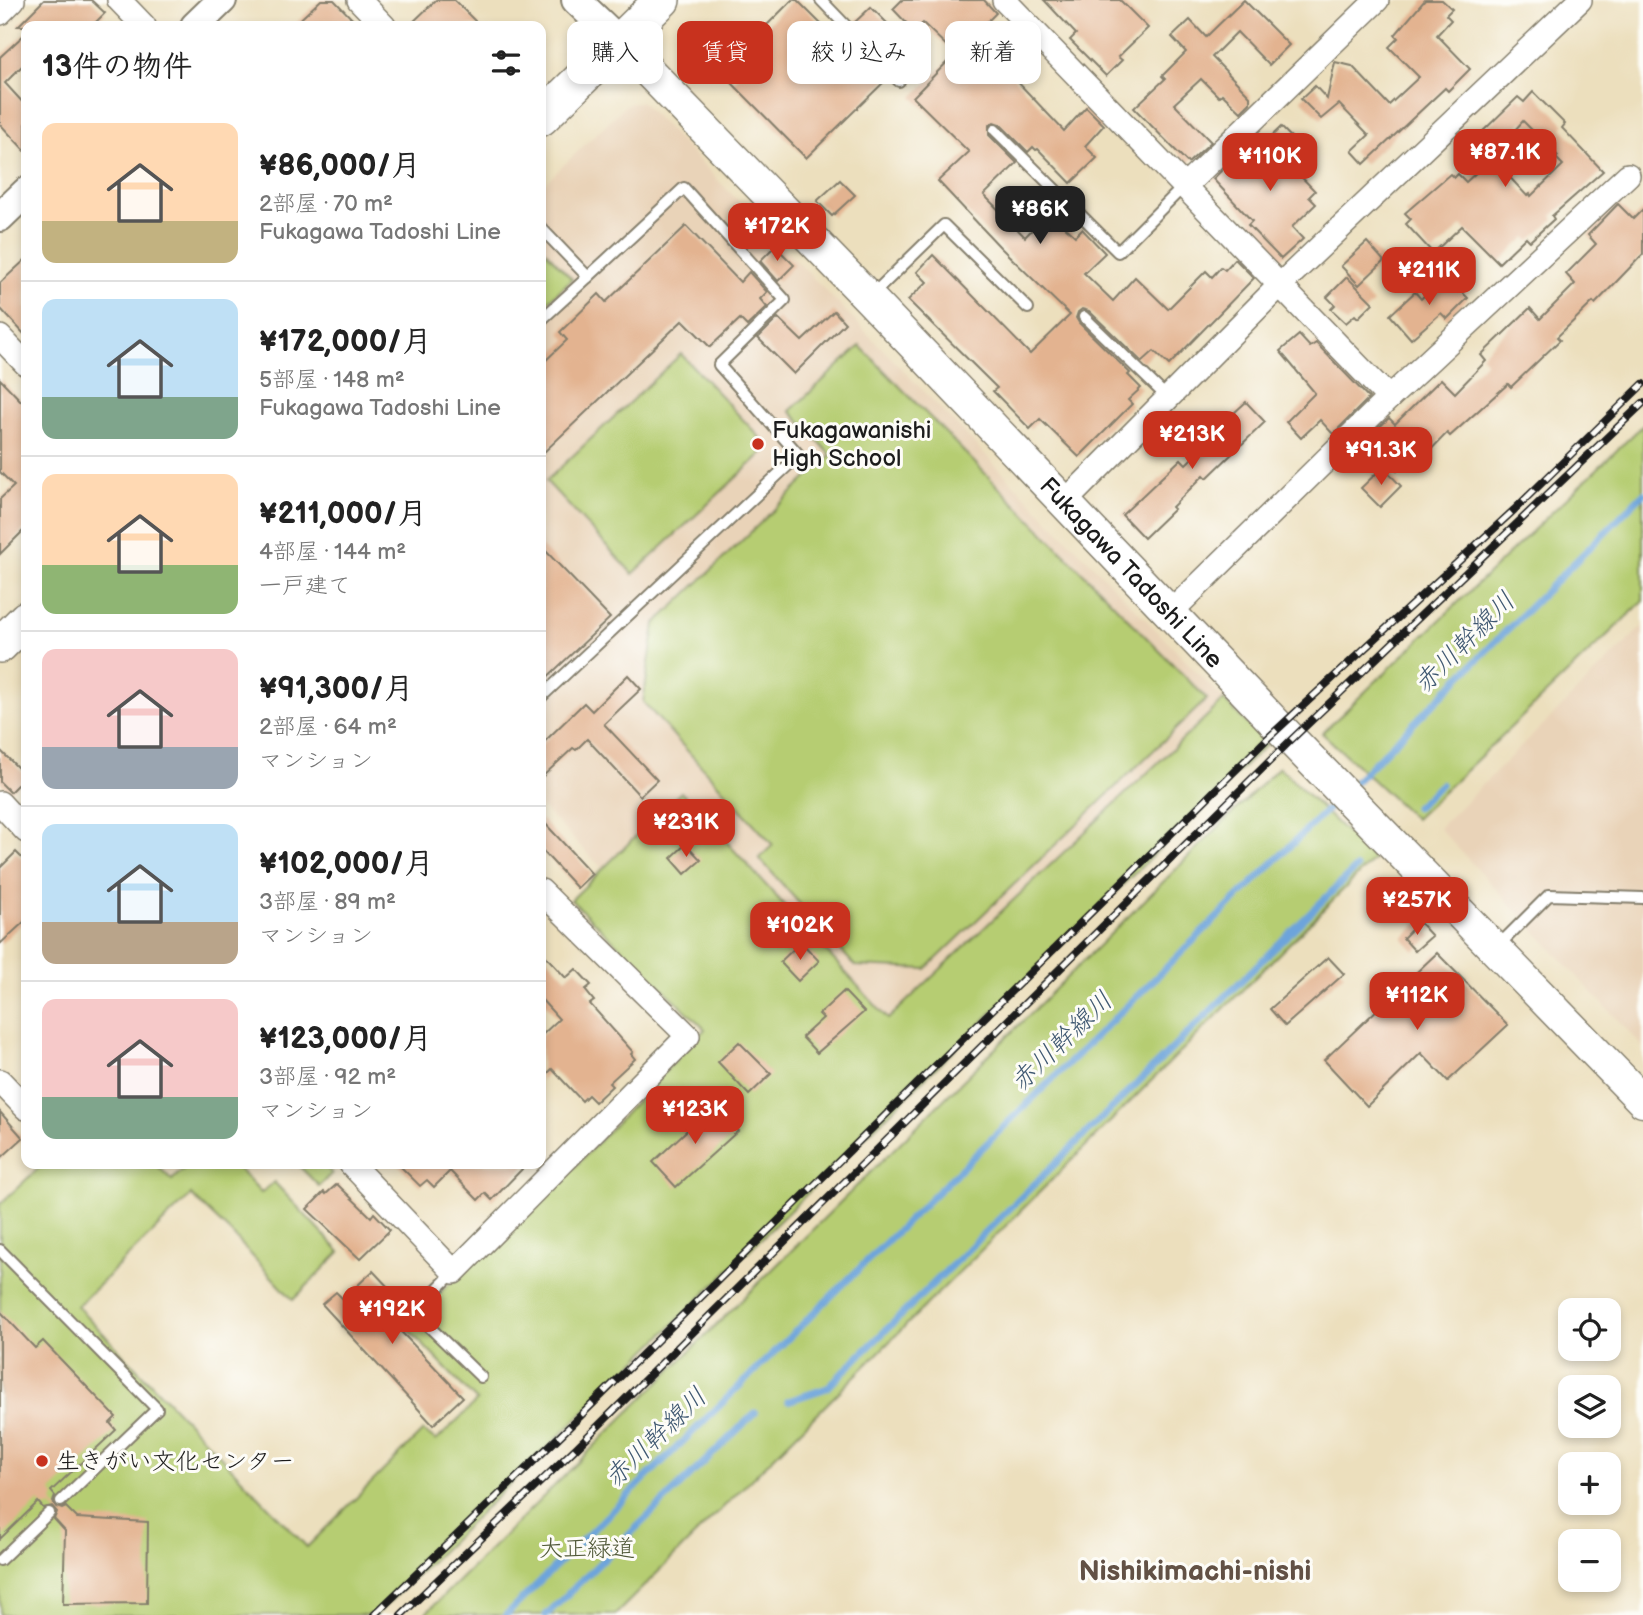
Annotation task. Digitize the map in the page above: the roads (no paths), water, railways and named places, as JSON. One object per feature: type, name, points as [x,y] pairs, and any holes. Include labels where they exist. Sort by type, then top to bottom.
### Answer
[{"type":"main road","points":[[641,21],[662,0]]},
{"type":"main road","points":[[546,113],[576,84]]},
{"type":"main road","name":"Fukagawa Tadoshi Line","points":[[661,84],[1643,1101]]},
{"type":"main road","points":[[0,645],[21,625]]},
{"type":"street","points":[[0,12],[13,0]]},
{"type":"street","points":[[119,0],[139,21]]},
{"type":"street","points":[[200,21],[222,0]]},
{"type":"street","points":[[359,0],[379,21]]},
{"type":"street","points":[[576,0],[598,21]]},
{"type":"street","points":[[1004,0],[1389,398]]},
{"type":"street","points":[[1185,186],[1377,0]]},
{"type":"street","points":[[1065,502],[1279,286],[1580,0]]},
{"type":"street","points":[[1171,612],[1389,398],[1628,175]]},
{"type":"street","points":[[0,218],[21,197]]},
{"type":"street","points":[[0,337],[21,359]]},
{"type":"street","points":[[0,803],[21,826]]},
{"type":"street","points":[[356,1169],[454,1272],[688,1036],[546,899]]},
{"type":"street","points":[[0,1081],[21,1103]]},
{"type":"lane","points":[[821,0],[841,21]]},
{"type":"lane","points":[[995,130],[1118,252],[1185,186]]},
{"type":"lane","points":[[546,315],[684,188],[785,300],[719,365],[799,455],[546,692]]},
{"type":"lane","points":[[869,298],[944,225],[1028,308]]},
{"type":"lane","points":[[546,233],[588,277]]},
{"type":"lane","points":[[1084,317],[1169,398]]},
{"type":"lane","points":[[1495,948],[1549,895],[1643,898]]},
{"type":"lane","points":[[0,1250],[157,1409],[61,1501]]},
{"type":"lane","points":[[454,1272],[414,1312],[481,1377]]},
{"type":"lane","points":[[0,1560],[49,1513]]},
{"type":"waterway","name":"赤川幹線川","points":[[1349,788],[1643,494]]},
{"type":"waterway","points":[[1416,807],[1441,784]]},
{"type":"waterway","name":"赤川幹線川","points":[[506,1615],[1338,799]]},
{"type":"waterway","points":[[788,1401],[827,1388],[1356,868]]},
{"type":"waterway","points":[[546,1615],[755,1413]]},
{"type":"railway","points":[[374,1615],[563,1433],[1268,738],[1514,510],[1643,384]]},
{"type":"railway","points":[[401,1615],[577,1447],[1291,740],[1643,403]]},
{"type":"place","name":"Fukagawanishi High School","points":[[758,444]]},
{"type":"place","name":"生きがい文化センター","points":[[42,1461]]},
{"type":"district","name":"Nishikimachi-nishi","points":[[1195,1571]]},
{"type":"park label","name":"大正緑道","points":[[587,1548]]}]
